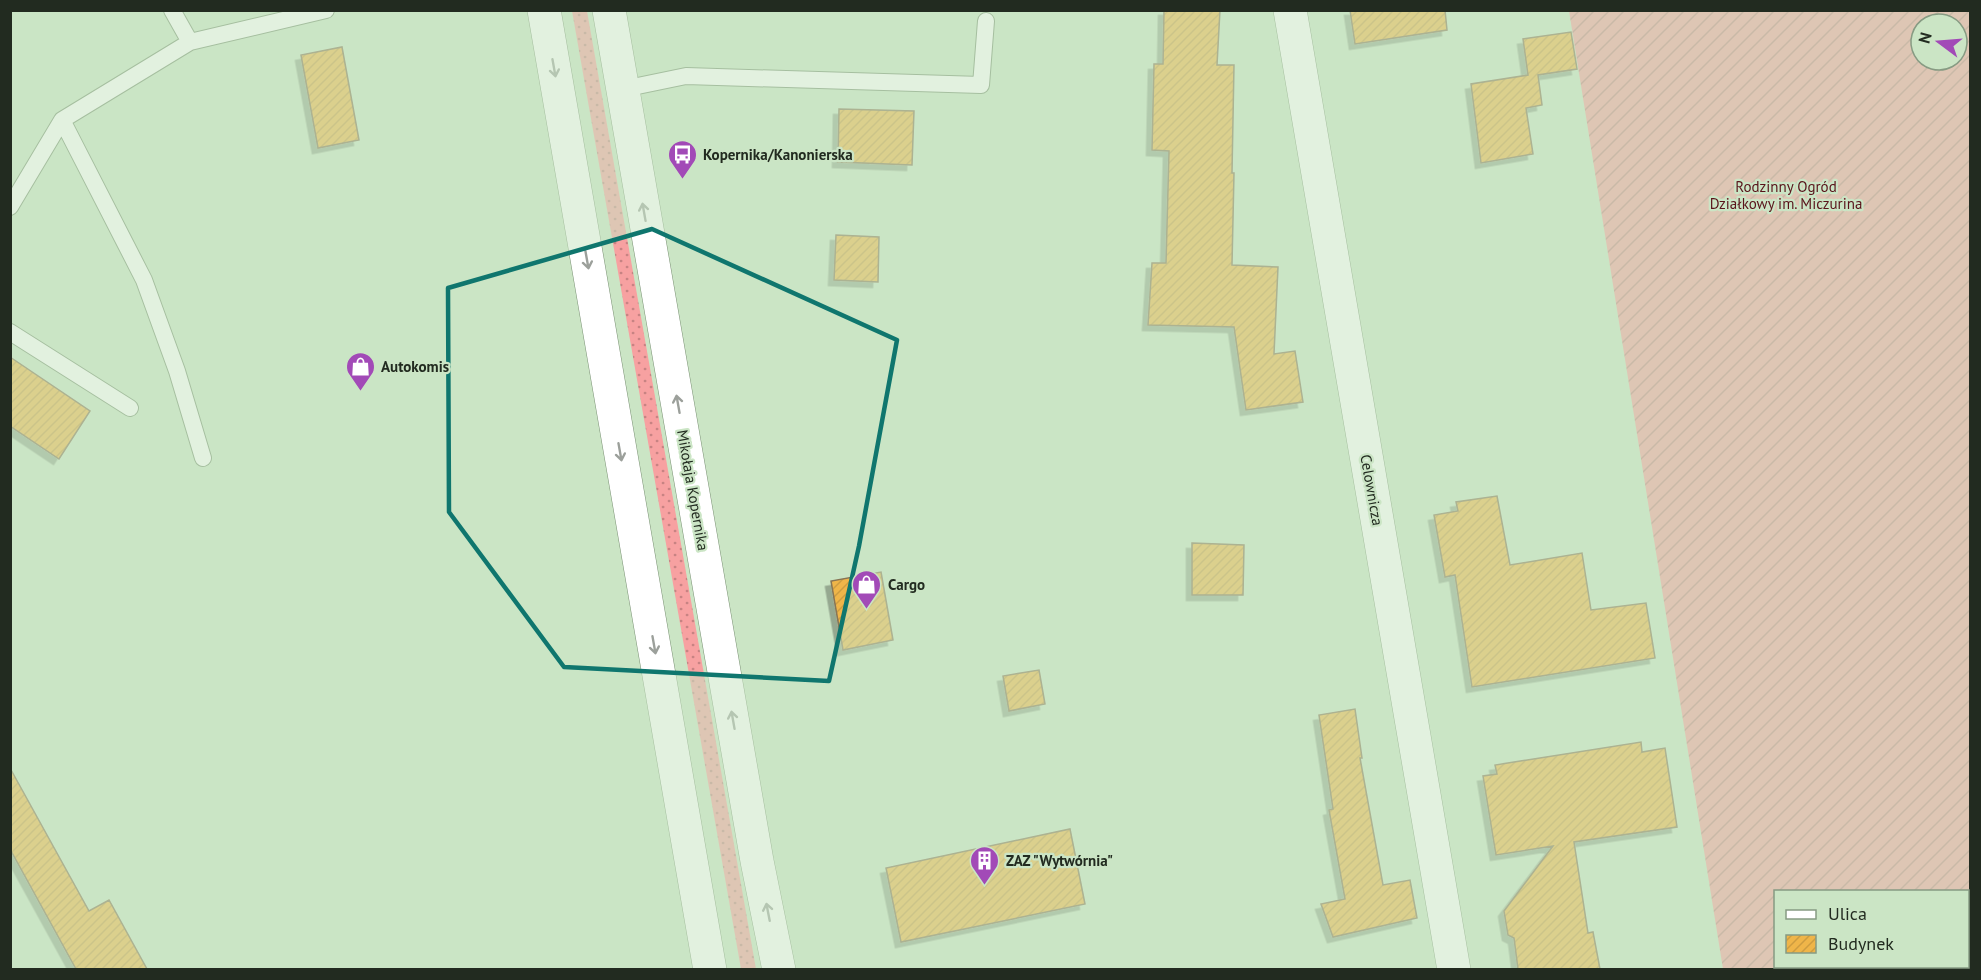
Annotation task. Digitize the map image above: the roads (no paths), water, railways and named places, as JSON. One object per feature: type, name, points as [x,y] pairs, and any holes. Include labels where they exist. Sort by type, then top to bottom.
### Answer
[{"type":"main road","points":[[544,10],[710,969]]},
{"type":"main road","name":"Mikołaja Kopernika","points":[[609,10],[755,849],[779,969]]},
{"type":"main road","name":"Celownicza","points":[[1290,10],[1454,969]]},
{"type":"lane","points":[[172,10],[190,42]]},
{"type":"lane","points":[[10,207],[62,120],[190,42],[326,10]]},
{"type":"lane","points":[[623,89],[686,76],[981,85],[986,21]]},
{"type":"lane","points":[[62,120],[144,280],[177,371],[203,458]]},
{"type":"lane","points":[[10,332],[130,408]]},
{"type":"place","name":"Kopernika/Kanonierska","points":[[682,180]]},
{"type":"place","name":"Autokomis","points":[[360,392]]},
{"type":"place","name":"Cargo","points":[[867,610]]},
{"type":"place","name":"ZAZ \"Wytwórnia\"","points":[[985,886]]},
{"type":"park label","name":"Rodzinny Ogród Działkowy im. Miczurina","points":[[1786,194]]}]
